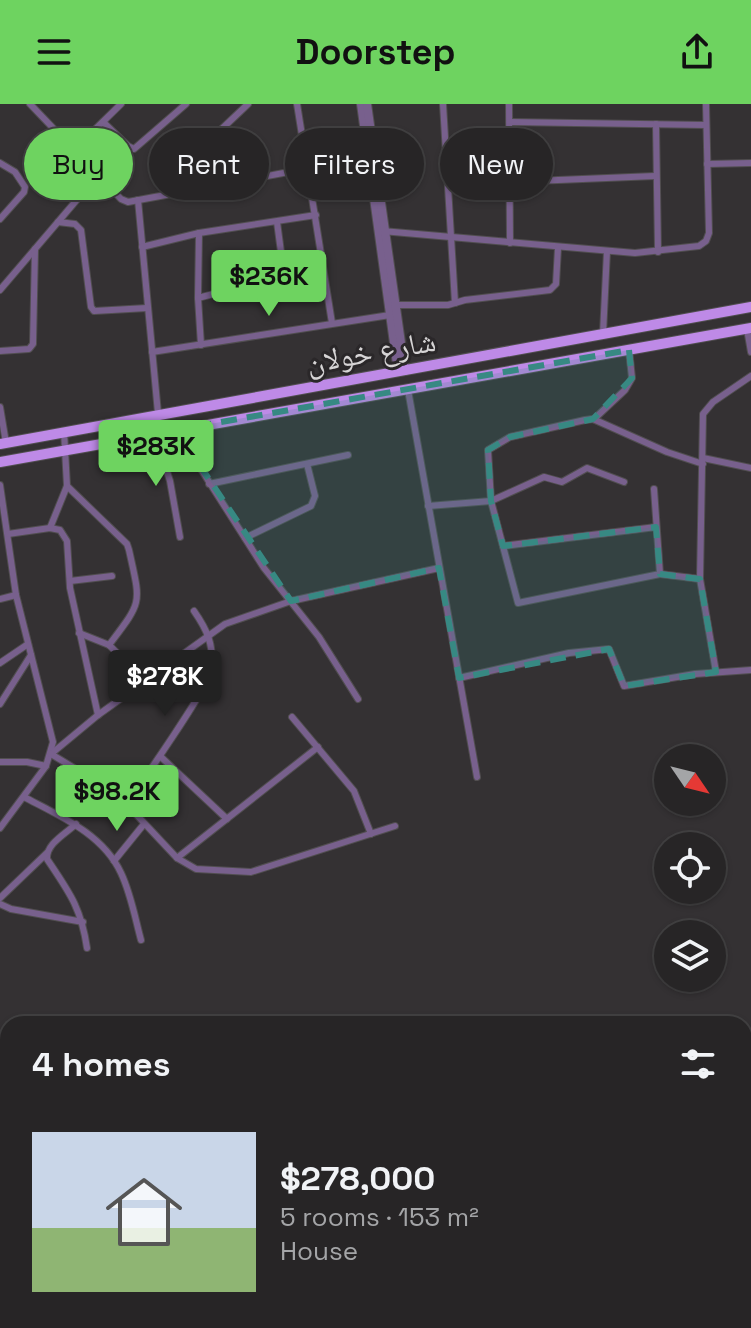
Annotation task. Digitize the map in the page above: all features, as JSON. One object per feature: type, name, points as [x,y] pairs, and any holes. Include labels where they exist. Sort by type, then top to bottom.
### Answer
[{"type":"main road","name":"شارع خولان","points":[[3,443],[751,307]]},
{"type":"main road","name":"شارع خولان","points":[[0,462],[749,328]]},
{"type":"street","points":[[30,104],[53,128]]},
{"type":"street","points":[[97,128],[121,104]]},
{"type":"street","points":[[103,122],[134,149],[186,104]]},
{"type":"street","points":[[223,128],[248,104]]},
{"type":"street","points":[[297,104],[301,128]]},
{"type":"street","points":[[364,104],[366,128]]},
{"type":"street","points":[[364,104],[390,315],[402,372]]},
{"type":"street","points":[[443,104],[455,303]]},
{"type":"street","points":[[509,104],[510,128]]},
{"type":"street","points":[[382,231],[607,251],[658,252],[699,246],[706,241],[709,233],[706,104]]},
{"type":"street","points":[[510,122],[706,125]]},
{"type":"street","points":[[656,124],[658,252]]},
{"type":"street","points":[[0,163],[15,172],[25,187],[0,219]]},
{"type":"street","points":[[707,164],[751,163]]},
{"type":"street","points":[[553,180],[655,176]]},
{"type":"street","points":[[123,200],[149,198]]},
{"type":"street","points":[[0,290],[77,200]]},
{"type":"street","points":[[138,200],[158,413]]},
{"type":"street","points":[[313,200],[332,323]]},
{"type":"street","points":[[377,200],[396,305],[402,372]]},
{"type":"street","points":[[510,200],[510,243]]},
{"type":"street","points":[[142,247],[199,233],[316,215]]},
{"type":"street","points":[[58,222],[75,224],[81,230],[94,311],[147,308]]},
{"type":"street","points":[[198,298],[281,274],[283,267],[277,222]]},
{"type":"street","points":[[199,233],[201,345]]},
{"type":"street","points":[[396,305],[455,303],[554,288],[558,248]]},
{"type":"street","points":[[0,351],[29,349],[33,344],[35,249]]},
{"type":"street","points":[[603,334],[607,251]]},
{"type":"street","points":[[152,352],[390,315]]},
{"type":"street","points":[[749,328],[751,352]]},
{"type":"street","points":[[629,350],[632,378],[625,390],[593,419],[510,437],[488,450],[491,501],[518,603],[660,574],[700,579]]},
{"type":"street","points":[[716,672],[700,579],[703,414],[713,402],[751,376]]},
{"type":"street","points":[[408,390],[477,777]]},
{"type":"street","points":[[0,407],[3,443]]},
{"type":"street","points":[[593,419],[667,452],[751,468]]},
{"type":"street","points":[[176,430],[264,568],[319,637],[358,699]]},
{"type":"street","points":[[50,528],[67,486],[64,431]]},
{"type":"street","points":[[155,434],[170,481],[180,537]]},
{"type":"street","points":[[209,484],[348,455]]},
{"type":"street","points":[[245,538],[311,506],[315,496],[307,464]]},
{"type":"street","points":[[428,506],[491,501],[544,477],[562,482],[587,468],[624,482]]},
{"type":"street","points":[[0,485],[16,595],[53,742],[46,766],[1,824]]},
{"type":"street","points":[[67,486],[127,544],[129,550],[139,594],[138,603],[109,645]]},
{"type":"street","points":[[654,489],[660,574]]},
{"type":"street","points":[[503,546],[656,527]]},
{"type":"street","points":[[8,534],[50,528],[60,530],[67,541],[79,633],[98,715]]},
{"type":"street","points":[[51,754],[98,715],[210,634],[236,620],[291,601],[439,568]]},
{"type":"street","points":[[70,581],[112,576]]},
{"type":"street","points":[[0,599],[16,595]]},
{"type":"street","points":[[126,804],[161,757],[212,672],[210,634],[194,611]]},
{"type":"street","points":[[79,633],[109,645],[147,682]]},
{"type":"street","points":[[0,663],[28,644]]},
{"type":"street","points":[[459,678],[569,653],[609,649],[624,686],[751,670]]},
{"type":"street","points":[[0,704],[31,655]]},
{"type":"street","points":[[292,717],[354,791],[371,834]]},
{"type":"street","points":[[177,858],[318,747]]},
{"type":"street","points":[[51,754],[117,794],[177,858],[196,869],[251,872],[395,826]]},
{"type":"street","points":[[161,757],[227,819]]},
{"type":"street","points":[[0,762],[46,766]]},
{"type":"street","points":[[24,797],[76,824],[106,850],[129,894],[141,940]]},
{"type":"street","points":[[76,824],[50,846],[47,853],[0,901],[11,909],[83,922]]},
{"type":"street","points":[[114,861],[144,824]]},
{"type":"street","points":[[47,853],[47,859],[76,902],[87,948]]},
{"type":"highlighted area","points":[[629,350],[632,378],[593,419],[510,437],[488,450],[491,501],[503,546],[656,527],[660,574],[700,579],[716,672],[624,686],[609,649],[459,678],[439,568],[291,601],[176,430]]}]
